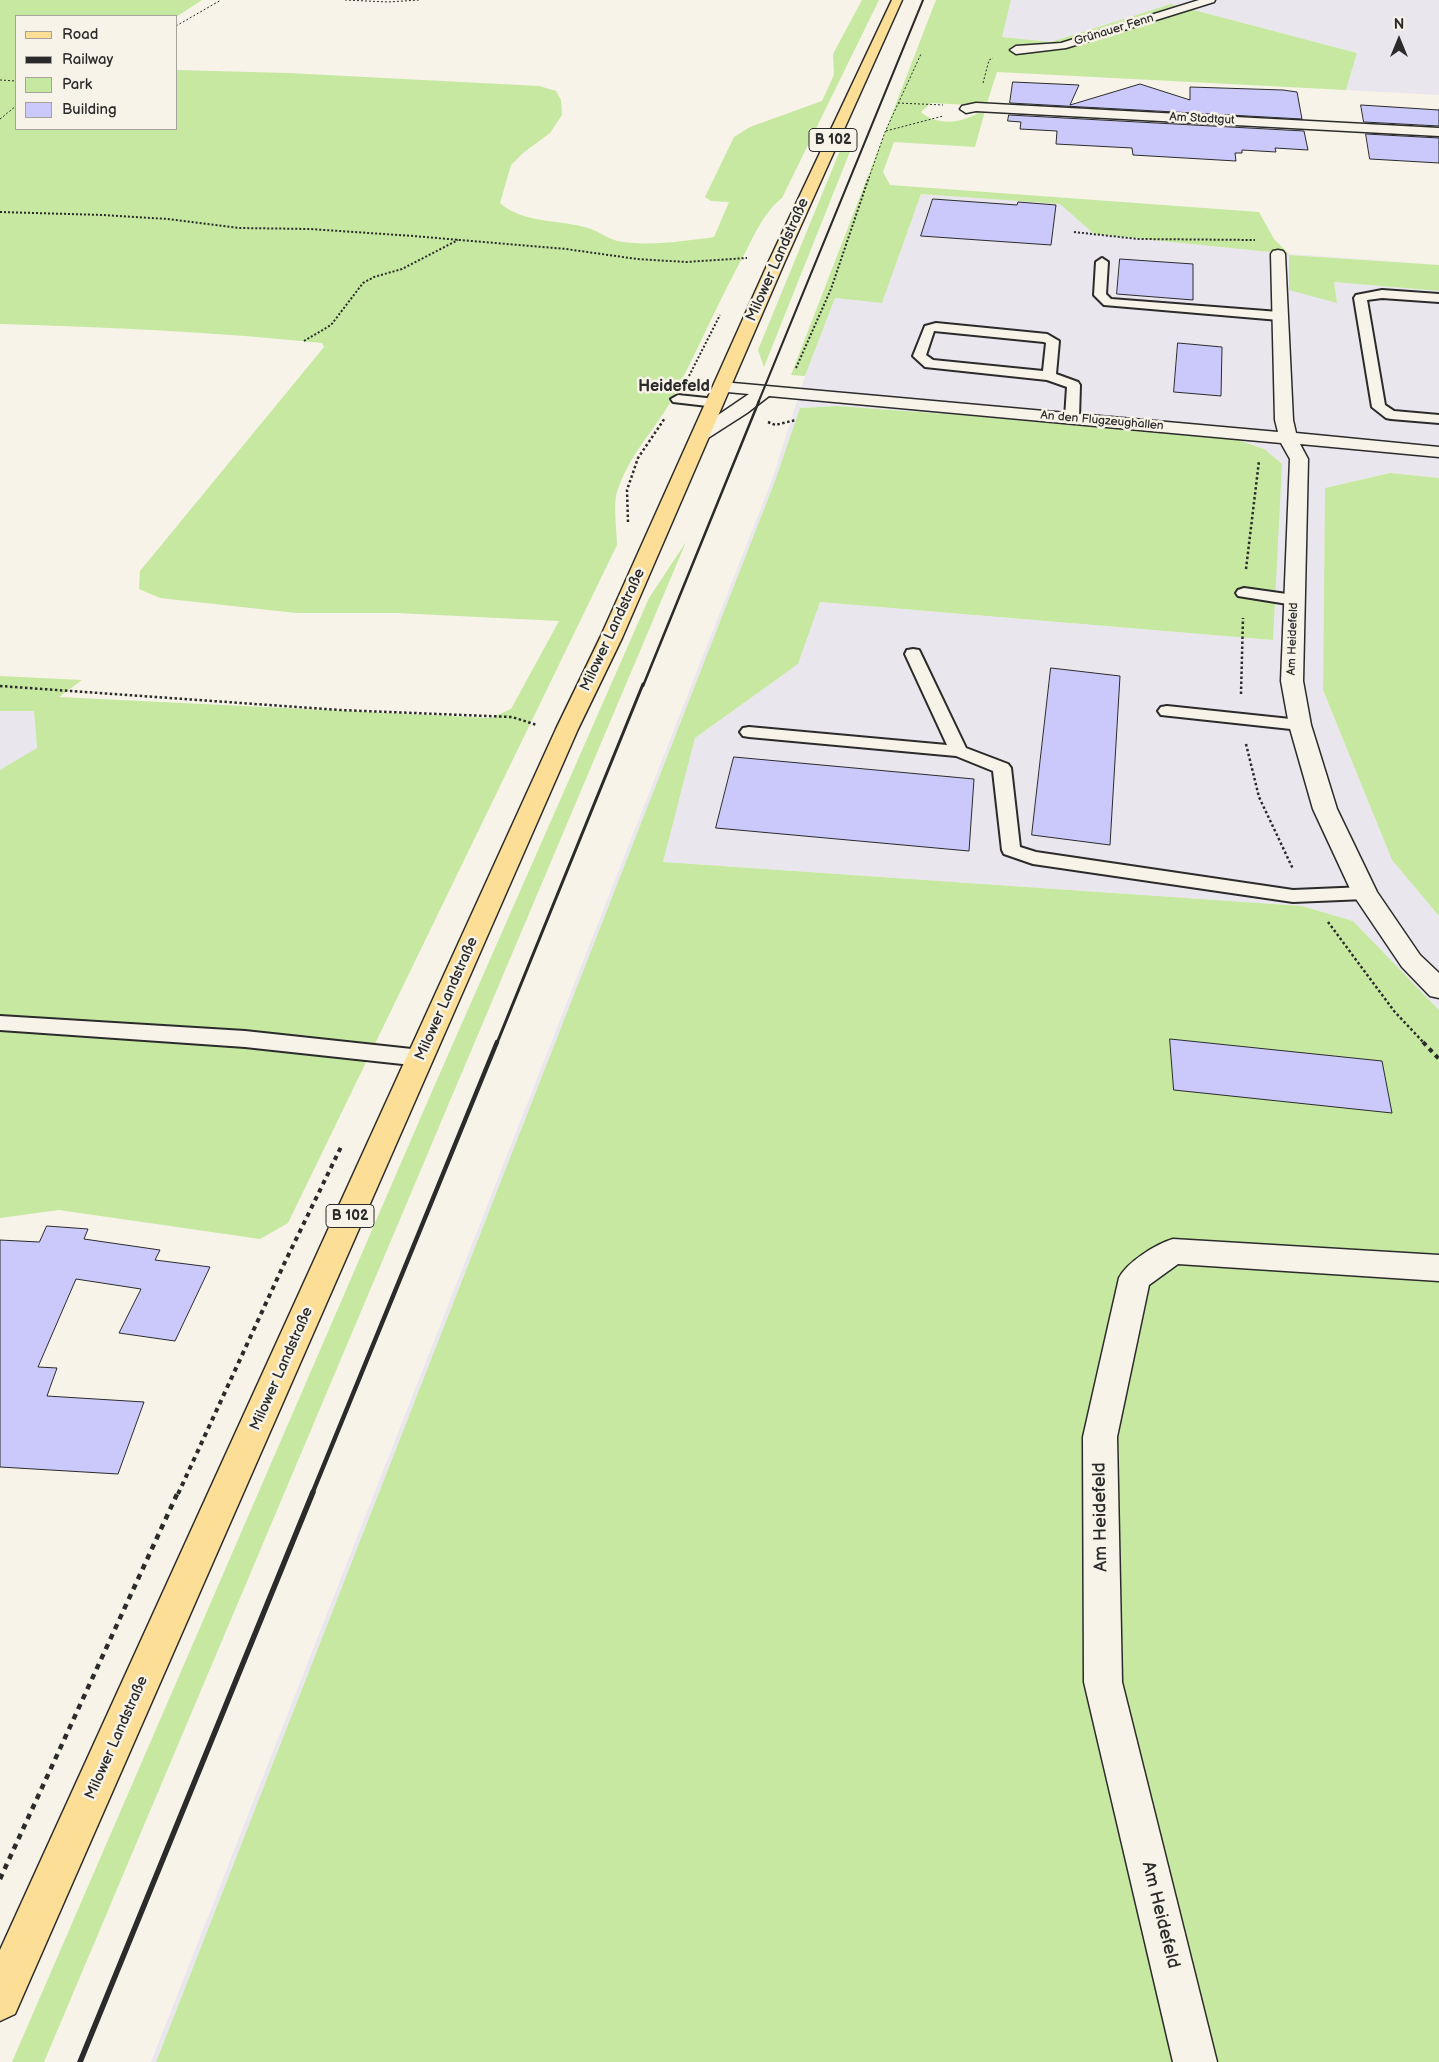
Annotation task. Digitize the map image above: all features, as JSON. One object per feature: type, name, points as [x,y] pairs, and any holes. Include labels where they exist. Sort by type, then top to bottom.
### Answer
[{"type":"main road","name":"Milower Landstraße","points":[[0,1999],[567,729],[611,638],[777,261],[897,0]]},
{"type":"street","name":"Grünauer Fenn","points":[[1016,50],[1062,46],[1210,0]]},
{"type":"street","name":"Am Stadtgut","points":[[971,108],[1439,132]]},
{"type":"street","name":"Am Heidefeld","points":[[1278,254],[1284,420],[1288,438],[1299,459],[1292,681],[1300,725],[1325,809],[1365,893],[1411,961],[1439,989]]},
{"type":"street","name":"An den Flugzeughallen","points":[[719,395],[765,390],[816,394],[1439,452]]},
{"type":"street","points":[[702,434],[741,409],[765,390]]},
{"type":"street","name":"Am Heidefeld","points":[[1195,2062],[1103,1682],[1100,1437],[1135,1278],[1173,1251],[1439,1268]]},
{"type":"lane","points":[[1102,262],[1100,295],[1108,302],[1279,316]]},
{"type":"lane","points":[[1439,298],[1382,294],[1360,298],[1379,407],[1391,415],[1439,419]]},
{"type":"lane","points":[[1049,376],[1053,341],[1047,338],[936,328],[929,329],[919,356],[930,364],[1049,376],[1073,385],[1072,418]]},
{"type":"lane","points":[[678,399],[719,395]]},
{"type":"lane","points":[[1244,592],[1294,600]]},
{"type":"lane","points":[[913,654],[959,751]]},
{"type":"lane","points":[[1167,711],[1300,725]]},
{"type":"lane","points":[[749,732],[959,751],[1002,768],[1011,850],[1033,858],[1293,896],[1365,893]]},
{"type":"lane","points":[[0,1023],[245,1038],[421,1058]]},
{"type":"path","points":[[178,25],[221,0]]},
{"type":"path","points":[[345,0],[388,2],[420,0]]},
{"type":"path","points":[[971,108],[989,60],[1005,52],[1016,50]]},
{"type":"path","points":[[816,394],[800,375],[796,367],[831,289],[885,132],[921,54]]},
{"type":"path","points":[[0,80],[15,81]]},
{"type":"path","points":[[898,102],[971,108]]},
{"type":"path","points":[[0,119],[15,107]]},
{"type":"path","points":[[885,132],[971,108]]},
{"type":"path","points":[[0,212],[168,219],[240,228],[310,229],[566,248],[637,259],[686,262],[747,258],[777,261]]},
{"type":"path","points":[[1074,232],[1138,239],[1253,240],[1271,244],[1278,254]]},
{"type":"path","points":[[304,342],[332,325],[363,283],[374,277],[402,269],[458,240]]},
{"type":"path","points":[[0,686],[340,710],[512,717],[540,726],[567,729]]},
{"type":"shaded area","points":[[1011,0],[1439,0],[1439,95],[1346,90],[1357,53],[1171,4],[1051,42],[1002,37]]},
{"type":"shaded area","points":[[921,194],[1061,204],[1094,234],[1289,254],[1439,264],[1289,255],[1337,302],[1334,282],[1439,291],[1439,478],[1390,473],[1325,488],[1323,690],[1392,860],[1439,916],[1439,1010],[1353,921],[1302,906],[663,862],[695,738],[798,664],[820,602],[1273,640],[1264,449],[1238,440],[960,415],[837,406],[800,408],[775,481],[156,2062],[151,2062],[772,480],[805,376],[835,298],[882,303]]},
{"type":"shaded area","points":[[0,711],[34,711],[37,749],[0,770]]},
{"type":"green space","points":[[0,0],[202,0],[178,16],[15,15],[15,130],[178,130],[178,70],[288,73],[539,86],[556,91],[561,100],[562,115],[550,133],[523,153],[511,165],[500,203],[509,210],[530,218],[577,225],[618,241],[646,243],[714,237],[729,202],[711,201],[705,197],[734,137],[750,127],[822,101],[834,75],[833,54],[862,0],[879,0],[782,198],[766,215],[757,229],[671,401],[622,478],[615,504],[617,545],[288,1223],[260,1239],[59,1210],[0,1218],[0,770],[37,748],[34,711],[0,711],[0,676],[82,680],[59,697],[491,718],[511,709],[559,621],[397,613],[296,613],[160,598],[139,589],[140,571],[324,347],[322,343],[121,328],[0,324]]},
{"type":"green space","points":[[936,0],[1011,0],[1002,37],[1051,42],[1171,4],[1357,53],[1346,90],[997,72],[987,103],[969,105],[931,103],[921,112],[931,118],[949,122],[961,120],[985,111],[975,147],[894,142],[883,172],[890,185],[1259,212],[1274,239],[1289,254],[1094,234],[1060,204],[921,194],[882,303],[835,298],[805,376],[791,375]]},
{"type":"green space","points":[[841,148],[851,149],[764,367],[758,350]]},
{"type":"green space","points":[[1289,255],[1439,265],[1439,291],[1334,282],[1337,303],[1289,290]]},
{"type":"green space","points":[[837,406],[1238,440],[1264,449],[1282,464],[1273,640],[820,602],[798,664],[695,738],[663,862],[1302,906],[1353,921],[1439,1010],[1439,2062],[156,2062],[775,481],[800,408]]},
{"type":"green space","points":[[1390,473],[1439,478],[1439,916],[1392,860],[1323,690],[1325,488]]},
{"type":"green space","points":[[686,542],[44,2062],[12,2062],[433,1089],[649,598]]},
{"type":"building","points":[[1013,82],[1079,85],[1070,105],[1140,84],[1190,100],[1190,87],[1283,90],[1297,92],[1302,119],[1010,103]]},
{"type":"building","points":[[1361,105],[1439,110],[1439,126],[1364,122]]},
{"type":"building","points":[[1009,115],[1304,131],[1308,150],[1275,148],[1276,152],[1242,150],[1242,153],[1235,153],[1236,161],[1133,155],[1132,148],[1056,144],[1057,131],[1020,129],[1021,122],[1008,121]]},
{"type":"building","points":[[1366,134],[1439,138],[1439,163],[1370,159]]},
{"type":"building","points":[[933,199],[1017,205],[1018,202],[1056,205],[1051,245],[921,236]]},
{"type":"building","points":[[1120,259],[1193,264],[1193,300],[1117,294]]},
{"type":"building","points":[[1178,343],[1222,347],[1221,396],[1174,392]]},
{"type":"building","points":[[1051,668],[1120,676],[1110,845],[1032,835]]},
{"type":"building","points":[[734,757],[974,779],[969,851],[716,828]]},
{"type":"building","points":[[1170,1039],[1382,1061],[1392,1113],[1174,1090]]},
{"type":"building","points":[[47,1226],[88,1229],[84,1239],[160,1250],[155,1260],[210,1267],[175,1341],[119,1333],[141,1289],[76,1279],[38,1367],[57,1368],[47,1396],[144,1402],[118,1474],[0,1467],[0,1240],[39,1242]]},
{"type":"railway","points":[[758,403],[923,0]]},
{"type":"railway","points":[[643,686],[759,401]]},
{"type":"railway","points":[[497,1043],[643,684]]},
{"type":"railway","points":[[312,1494],[497,1042]]},
{"type":"railway","points":[[80,2062],[313,1492]]},
{"type":"district","name":"Heidefeld","points":[[674,387]]}]
